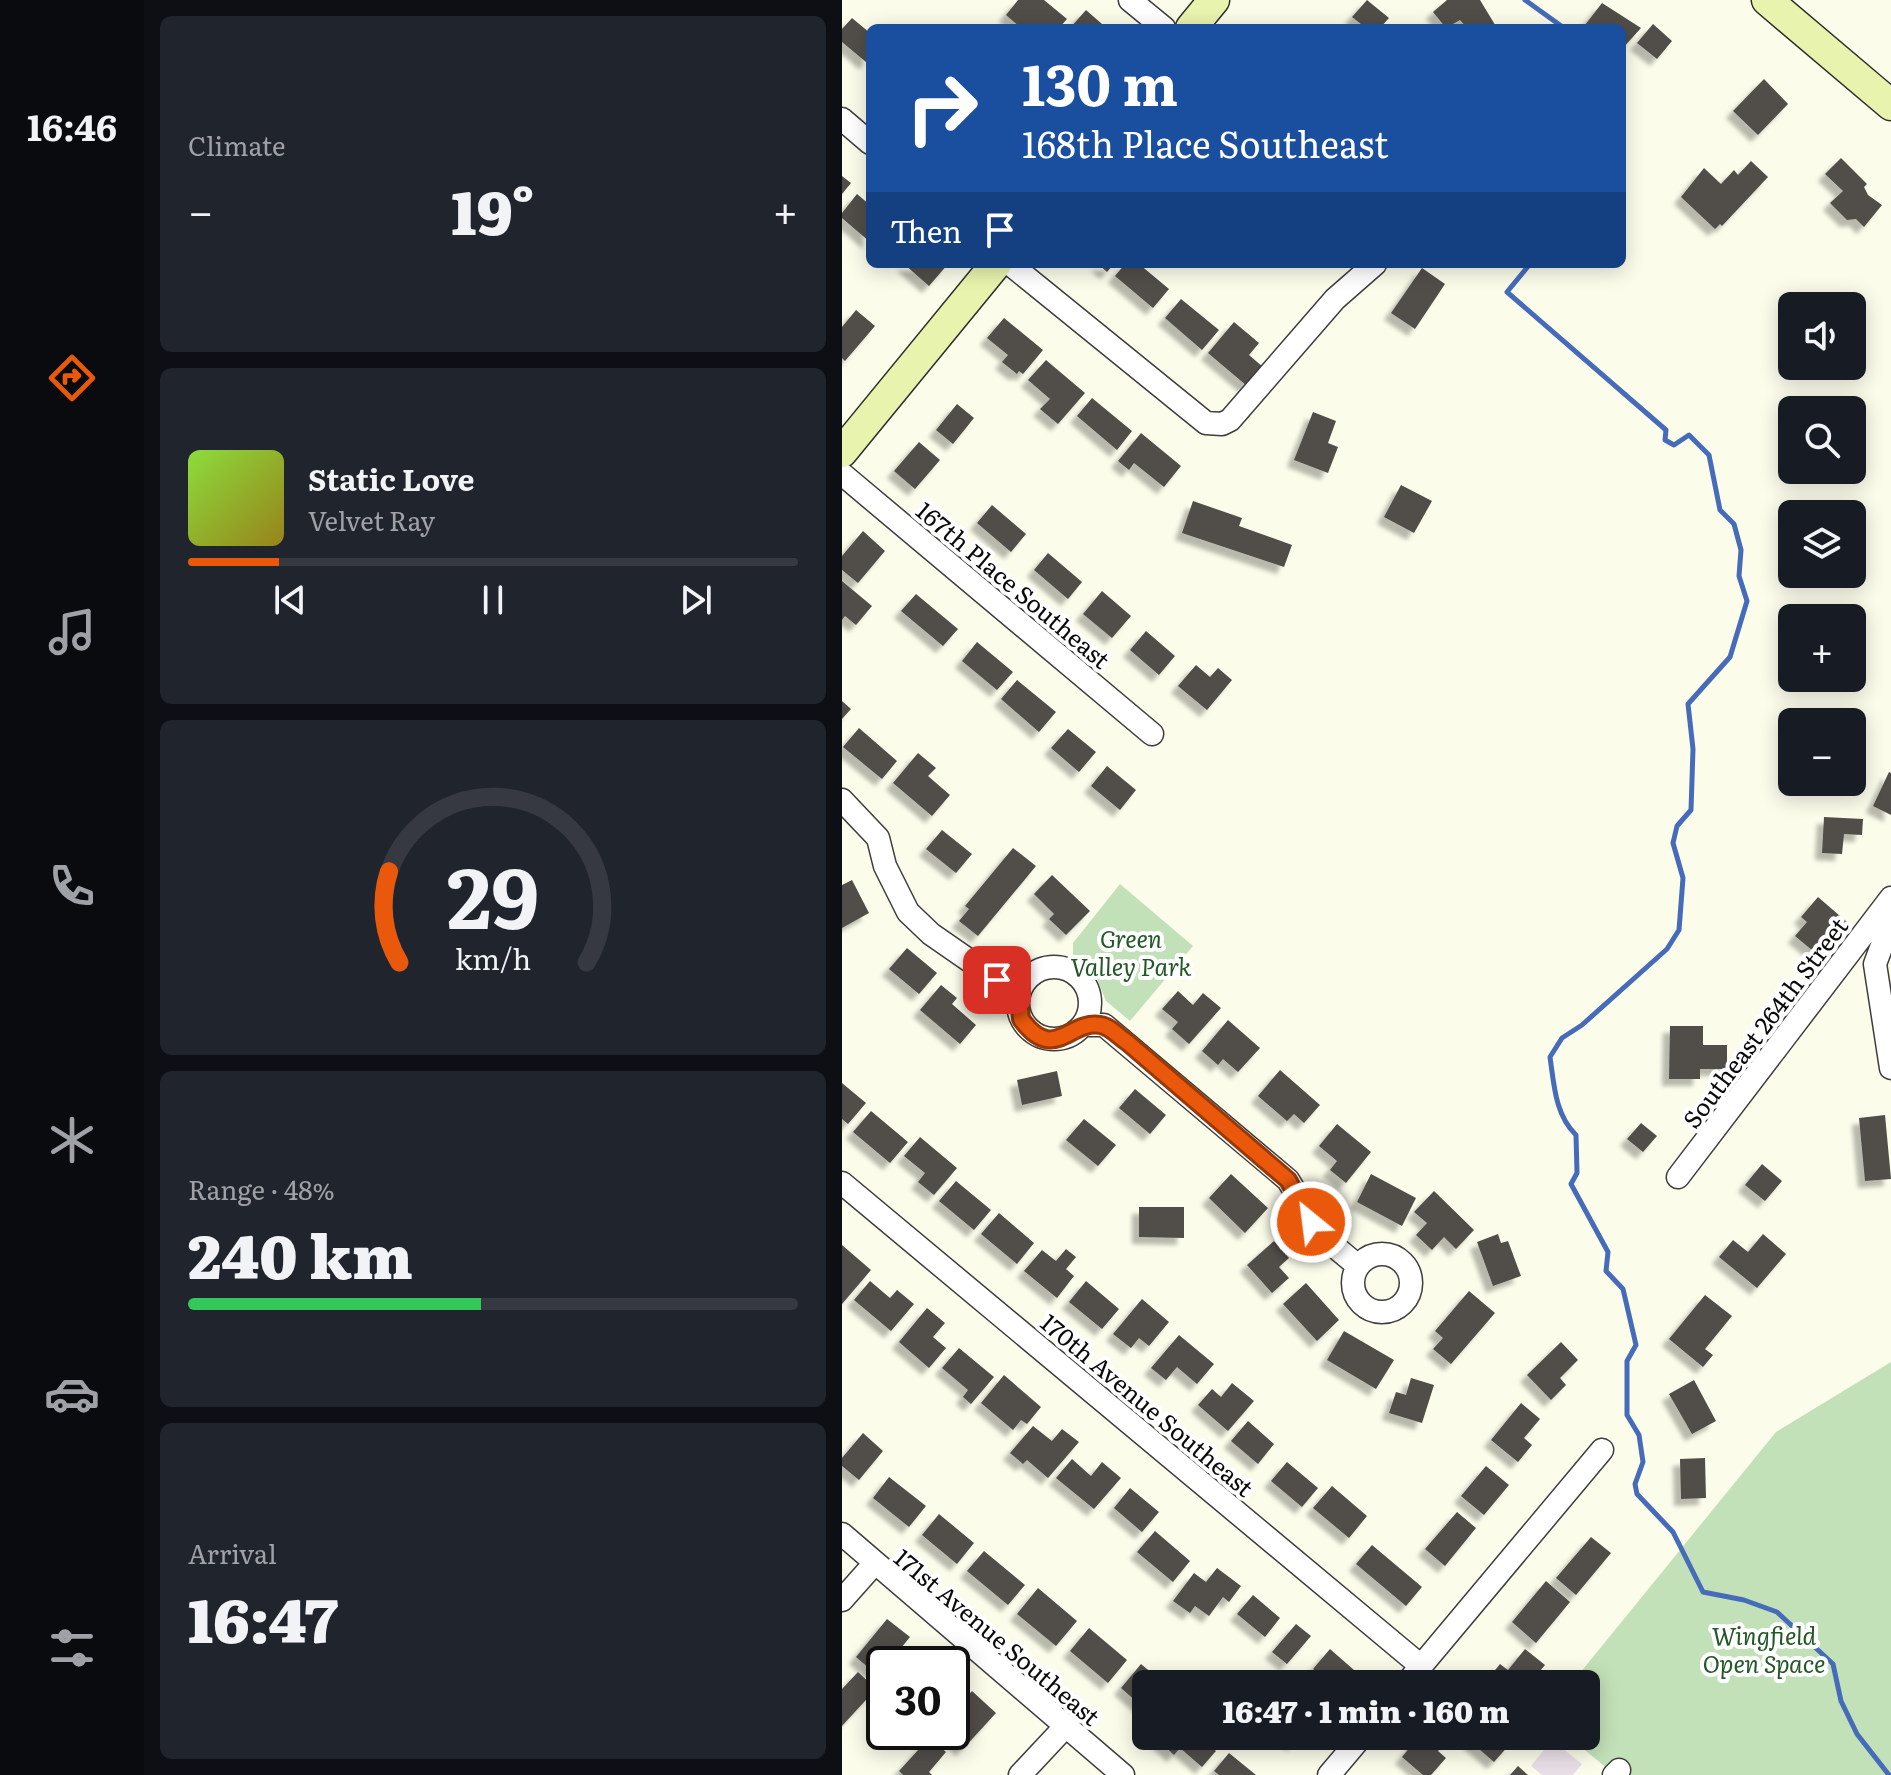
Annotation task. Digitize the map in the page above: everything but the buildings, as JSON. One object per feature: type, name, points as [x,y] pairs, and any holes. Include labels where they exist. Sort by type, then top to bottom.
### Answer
[{"type":"street","points":[[1130,0],[1159,24]]},
{"type":"street","points":[[1194,24],[1214,0]]},
{"type":"street","points":[[1767,0],[1891,105]]},
{"type":"street","points":[[842,119],[866,140]]},
{"type":"street","points":[[842,452],[993,268]]},
{"type":"street","points":[[1015,268],[1206,423],[1222,424],[1230,420],[1335,299],[1370,268]]},
{"type":"street","name":"167th Place Southeast","points":[[842,474],[1152,734]]},
{"type":"street","points":[[842,800],[878,838],[885,866],[908,912],[931,934],[1019,995]]},
{"type":"street","name":"Southeast 264th Street","points":[[1678,1177],[1891,898]]},
{"type":"street","points":[[1891,921],[1875,964],[1891,1068]]},
{"type":"street","points":[[1083,1025],[1091,1003],[1083,981],[1074,973],[1052,967],[1040,969],[1023,984],[1019,995],[1021,1019],[1039,1036],[1063,1038],[1083,1025],[1104,1025],[1288,1180],[1322,1236],[1358,1266]]},
{"type":"street","name":"170th Avenue Southeast","points":[[842,1183],[1421,1666]]},
{"type":"street","points":[[1418,1670],[1602,1450]]},
{"type":"street","name":"171st Avenue Southeast","points":[[842,1534],[1064,1728],[1123,1775]]},
{"type":"street","points":[[842,1600],[874,1564]]},
{"type":"street","points":[[1020,1775],[1064,1728]]},
{"type":"street","points":[[1329,1775],[1350,1750]]},
{"type":"shaded area","points":[[1544,1750],[1564,1750],[1582,1764],[1573,1775],[1542,1775],[1531,1766]]},
{"type":"green space","name":"Green Valley Park","points":[[1120,884],[1193,946],[1130,1021],[1106,1001],[1095,974],[1073,954],[1073,943]]},
{"type":"green space","name":"Wingfield Open Space","points":[[1891,1362],[1891,1775],[1615,1775],[1585,1750],[1600,1750],[1600,1670],[1582,1670],[1776,1432]]},
{"type":"waterway","points":[[1525,0],[1558,24]]},
{"type":"waterway","points":[[1527,268],[1507,292],[1666,430],[1665,440],[1674,445],[1689,435],[1709,455],[1720,510],[1734,524],[1741,550],[1739,576],[1747,601],[1730,657],[1688,704],[1693,749],[1691,810],[1677,826],[1673,843],[1683,878],[1679,930],[1667,949],[1582,1025],[1562,1038],[1550,1057],[1560,1109],[1576,1135],[1577,1173],[1571,1184],[1608,1252],[1606,1271],[1623,1289],[1636,1345],[1627,1361],[1627,1415],[1639,1435],[1643,1462],[1635,1484],[1637,1494],[1673,1532],[1703,1592],[1744,1600],[1777,1612],[1833,1664],[1841,1701],[1857,1734],[1889,1775]]},
{"type":"route","points":[[997,980],[1019,995],[1021,1019],[1039,1036],[1063,1038],[1083,1025],[1104,1025],[1127,1042],[1288,1180],[1311,1222]]}]
